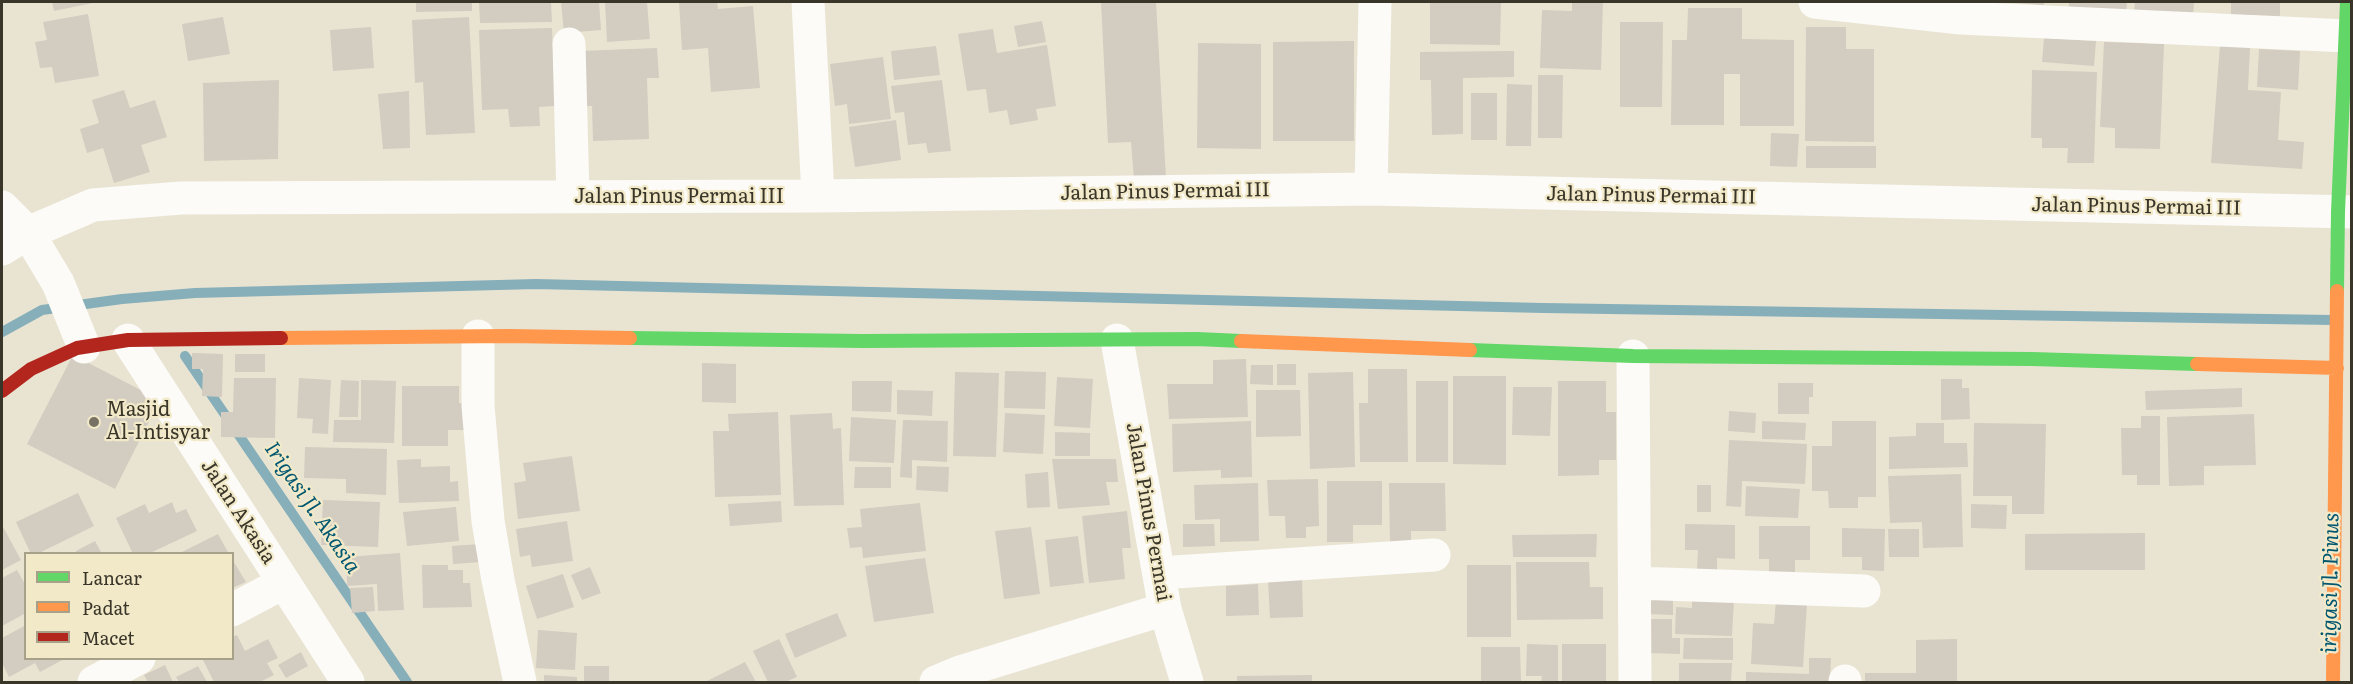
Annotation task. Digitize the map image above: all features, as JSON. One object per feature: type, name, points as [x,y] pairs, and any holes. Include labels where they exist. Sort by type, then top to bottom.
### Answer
[{"type":"street","points":[[808,2],[818,196]]},
{"type":"street","points":[[1371,189],[1375,2]]},
{"type":"street","points":[[1815,2],[1961,18],[2347,36]]},
{"type":"street","points":[[2332,682],[2343,471],[2337,346],[2338,283],[2345,212],[2347,2]]},
{"type":"street","points":[[569,44],[573,197]]},
{"type":"street","name":"Jalan Pinus Permai III","points":[[15,241],[93,205],[181,198],[818,196],[1371,189],[2345,212]]},
{"type":"street","points":[[2,207],[15,241],[58,283],[79,334]]},
{"type":"street","points":[[2,391],[79,334],[128,340],[477,336],[863,341],[1197,339],[1633,356],[2032,359],[2337,368]]},
{"type":"street","points":[[477,336],[478,406],[488,521],[520,682]]},
{"type":"street","name":"Jalan Akasia","points":[[128,340],[348,682]]},
{"type":"street","name":"Jalan Pinus Permai","points":[[1117,340],[1165,609],[1187,682]]},
{"type":"street","points":[[1633,356],[1635,682]]},
{"type":"street","points":[[1160,573],[1434,555]]},
{"type":"street","points":[[234,609],[283,583]]},
{"type":"street","points":[[1635,583],[1864,591]]},
{"type":"street","points":[[936,682],[960,672],[1165,609]]},
{"type":"street","points":[[94,682],[136,660]]},
{"type":"building","points":[[52,2],[93,2],[93,3],[54,11]]},
{"type":"building","points":[[416,2],[472,2],[472,11],[416,12]]},
{"type":"building","points":[[479,2],[551,2],[552,22],[480,23]]},
{"type":"building","points":[[561,2],[599,2],[601,30],[564,33]]},
{"type":"building","points":[[605,2],[647,2],[650,39],[607,42]]},
{"type":"building","points":[[679,2],[717,2],[718,9],[753,6],[760,88],[711,92],[708,48],[682,50]]},
{"type":"building","points":[[1101,2],[1156,2],[1166,178],[1134,179],[1131,142],[1108,143]]},
{"type":"building","points":[[1430,2],[1501,2],[1500,45],[1430,44]]},
{"type":"building","points":[[1572,2],[1603,2],[1601,70],[1540,68],[1542,10],[1572,11]]},
{"type":"building","points":[[2044,2],[2044,5],[2016,3]]},
{"type":"building","points":[[2069,2],[2127,2],[2126,15],[2069,12]]},
{"type":"building","points":[[2135,2],[2194,2],[2193,16],[2134,12]]},
{"type":"building","points":[[2231,2],[2280,2],[2280,16],[2231,15]]},
{"type":"building","points":[[1688,8],[1742,8],[1742,39],[1794,40],[1794,126],[1740,126],[1740,74],[1724,74],[1724,125],[1671,125],[1672,40],[1687,40]]},
{"type":"building","points":[[88,14],[99,76],[55,83],[52,67],[40,68],[35,42],[47,40],[43,22]]},
{"type":"building","points":[[223,17],[230,54],[188,61],[182,24]]},
{"type":"building","points":[[469,17],[475,133],[426,135],[423,82],[415,83],[412,20]]},
{"type":"building","points":[[1042,21],[1046,42],[1018,47],[1014,26]]},
{"type":"building","points":[[1620,22],[1663,22],[1662,107],[1620,107]]},
{"type":"building","points":[[371,27],[374,68],[333,71],[330,30]]},
{"type":"building","points":[[1806,27],[1846,27],[1846,49],[1874,49],[1874,142],[1805,141]]},
{"type":"building","points":[[552,28],[555,106],[539,107],[540,126],[510,127],[508,109],[482,110],[479,30]]},
{"type":"building","points":[[993,29],[997,53],[1047,45],[1056,106],[1036,109],[1038,120],[1010,125],[1007,110],[989,113],[986,89],[967,91],[958,34]]},
{"type":"building","points":[[2044,38],[2096,41],[2094,66],[2042,62]]},
{"type":"building","points":[[1354,41],[1354,141],[1273,141],[1273,42]]},
{"type":"building","points":[[2104,42],[2164,44],[2160,149],[2115,148],[2115,128],[2100,127]]},
{"type":"building","points":[[1198,43],[1261,44],[1261,149],[1197,148]]},
{"type":"building","points":[[2220,45],[2250,47],[2248,90],[2281,92],[2278,140],[2304,142],[2302,169],[2211,163]]},
{"type":"building","points":[[936,46],[940,75],[894,80],[891,51]]},
{"type":"building","points":[[657,48],[659,78],[647,78],[649,139],[593,141],[592,106],[582,106],[580,51]]},
{"type":"building","points":[[2259,49],[2300,51],[2298,90],[2257,87]]},
{"type":"building","points":[[1514,51],[1514,77],[1463,78],[1463,134],[1432,135],[1431,80],[1420,80],[1420,52]]},
{"type":"building","points":[[883,57],[891,119],[849,124],[847,104],[835,106],[830,64]]},
{"type":"building","points":[[2032,70],[2097,72],[2094,163],[2067,163],[2068,148],[2042,148],[2042,138],[2031,138]]},
{"type":"building","points":[[1538,75],[1563,75],[1562,138],[1538,138]]},
{"type":"building","points":[[279,80],[278,159],[204,161],[203,83]]},
{"type":"building","points":[[942,80],[951,151],[928,153],[926,143],[908,145],[904,112],[895,113],[891,86]]},
{"type":"building","points":[[1507,84],[1532,85],[1531,146],[1506,146]]},
{"type":"building","points":[[124,90],[130,108],[155,100],[167,137],[141,145],[150,172],[114,183],[103,148],[87,153],[80,129],[99,123],[92,100]]},
{"type":"building","points":[[409,91],[410,148],[383,149],[378,94]]},
{"type":"building","points":[[1471,93],[1497,93],[1497,140],[1471,140]]},
{"type":"building","points":[[896,120],[901,160],[855,167],[849,127]]},
{"type":"building","points":[[1771,133],[1799,134],[1797,167],[1770,166]]},
{"type":"building","points":[[1806,146],[1876,146],[1876,168],[1806,168]]},
{"type":"building","points":[[192,353],[223,354],[222,397],[202,396],[203,369],[192,369]]},
{"type":"building","points":[[235,354],[265,354],[265,372],[235,372]]},
{"type":"building","name":"Masjid Al-Intisyar","points":[[73,355],[160,400],[115,489],[27,444]]},
{"type":"building","points":[[1246,359],[1248,417],[1169,419],[1167,384],[1213,384],[1213,360]]},
{"type":"building","points":[[702,363],[736,364],[736,403],[702,402]]},
{"type":"building","points":[[1277,364],[1296,364],[1296,385],[1277,385]]},
{"type":"building","points":[[1251,365],[1273,365],[1273,385],[1250,384]]},
{"type":"building","points":[[1368,369],[1407,369],[1408,462],[1360,462],[1359,403],[1368,403]]},
{"type":"building","points":[[1005,371],[1046,372],[1045,409],[1004,408]]},
{"type":"building","points":[[955,372],[999,373],[996,457],[953,456]]},
{"type":"building","points":[[1353,372],[1355,467],[1310,469],[1308,373]]},
{"type":"building","points":[[1453,376],[1506,376],[1506,465],[1453,464]]},
{"type":"building","points":[[1057,377],[1093,379],[1090,428],[1054,426]]},
{"type":"building","points":[[234,378],[276,378],[275,438],[221,437],[221,412],[233,412]]},
{"type":"building","points":[[299,378],[331,380],[328,434],[312,433],[313,419],[297,418]]},
{"type":"building","points":[[1941,379],[1962,379],[1962,388],[1969,388],[1970,419],[1941,420]]},
{"type":"building","points":[[341,380],[359,381],[358,417],[339,417]]},
{"type":"building","points":[[361,380],[396,381],[394,443],[333,442],[334,420],[361,420]]},
{"type":"building","points":[[852,381],[892,381],[891,412],[852,411]]},
{"type":"building","points":[[1416,381],[1448,381],[1448,462],[1416,462]]},
{"type":"building","points":[[1558,381],[1606,381],[1606,412],[1616,412],[1616,460],[1599,460],[1599,475],[1558,476]]},
{"type":"building","points":[[1778,383],[1813,383],[1813,397],[1809,397],[1809,414],[1778,414]]},
{"type":"building","points":[[402,386],[459,386],[459,403],[467,403],[467,430],[448,430],[448,446],[402,446]]},
{"type":"building","points":[[1513,387],[1552,387],[1550,436],[1512,435]]},
{"type":"building","points":[[2242,388],[2242,407],[2146,410],[2145,391]]},
{"type":"building","points":[[897,390],[933,391],[932,416],[897,414]]},
{"type":"building","points":[[1256,390],[1300,390],[1301,436],[1256,437]]},
{"type":"building","points":[[1729,411],[1756,413],[1755,433],[1728,431]]},
{"type":"building","points":[[778,412],[781,495],[715,497],[713,431],[729,431],[728,414]]},
{"type":"building","points":[[832,413],[833,429],[841,428],[844,505],[794,506],[790,415]]},
{"type":"building","points":[[1005,413],[1045,415],[1043,454],[1003,452]]},
{"type":"building","points":[[2254,414],[2256,465],[2204,466],[2204,485],[2169,486],[2167,417]]},
{"type":"building","points":[[2141,416],[2160,416],[2160,485],[2137,485],[2137,475],[2122,475],[2121,428],[2141,428]]},
{"type":"building","points":[[851,417],[896,420],[894,463],[849,461]]},
{"type":"building","points":[[903,420],[948,421],[947,462],[912,460],[912,478],[900,477]]},
{"type":"building","points":[[1251,421],[1252,477],[1221,478],[1221,470],[1173,472],[1172,424]]},
{"type":"building","points":[[1762,421],[1806,423],[1805,440],[1762,439]]},
{"type":"building","points":[[1832,421],[1876,421],[1876,497],[1858,497],[1858,508],[1829,508],[1828,491],[1812,491],[1812,446],[1832,446]]},
{"type":"building","points":[[1916,423],[1944,423],[1944,443],[1967,443],[1968,467],[1889,469],[1889,437],[1916,436]]},
{"type":"building","points":[[1974,423],[2046,424],[2044,514],[2012,514],[2012,496],[1973,496]]},
{"type":"building","points":[[1055,432],[1090,433],[1090,456],[1055,456]]},
{"type":"building","points":[[1729,440],[1807,444],[1805,484],[1742,481],[1741,507],[1726,506]]},
{"type":"building","points":[[305,447],[387,449],[386,495],[346,493],[346,479],[304,478]]},
{"type":"building","points":[[572,456],[580,511],[518,519],[514,483],[526,481],[523,463]]},
{"type":"building","points":[[421,459],[421,467],[450,466],[450,482],[458,481],[459,501],[399,503],[397,460]]},
{"type":"building","points":[[1052,459],[1116,459],[1118,482],[1106,482],[1110,505],[1058,509]]},
{"type":"building","points":[[917,466],[949,467],[948,492],[916,490]]},
{"type":"building","points":[[855,467],[891,467],[891,488],[854,488]]},
{"type":"building","points":[[1048,472],[1050,507],[1027,508],[1025,474]]},
{"type":"building","points":[[1961,474],[1963,547],[1923,548],[1922,522],[1890,523],[1888,476]]},
{"type":"building","points":[[1318,479],[1319,526],[1306,527],[1306,538],[1286,538],[1285,516],[1269,516],[1267,480]]},
{"type":"building","points":[[1327,481],[1382,481],[1382,525],[1353,525],[1353,542],[1327,542]]},
{"type":"building","points":[[1258,483],[1259,541],[1220,542],[1220,519],[1195,520],[1194,485]]},
{"type":"building","points":[[1389,483],[1445,483],[1446,531],[1411,531],[1411,543],[1390,544]]},
{"type":"building","points":[[1697,485],[1711,485],[1711,512],[1697,512]]},
{"type":"building","points":[[1746,486],[1800,489],[1798,518],[1745,516]]},
{"type":"building","points":[[78,493],[94,526],[41,552],[30,552],[16,522]]},
{"type":"building","points":[[323,500],[380,502],[378,547],[321,545]]},
{"type":"building","points":[[781,501],[782,522],[730,526],[728,504]]},
{"type":"building","points":[[172,502],[176,513],[186,509],[197,531],[152,552],[132,552],[116,518],[145,504],[149,513]]},
{"type":"building","points":[[920,503],[926,551],[863,558],[862,547],[850,548],[847,528],[862,527],[860,509]]},
{"type":"building","points":[[1971,504],[2007,505],[2006,529],[1971,528]]},
{"type":"building","points":[[456,507],[459,541],[407,546],[403,512]]},
{"type":"building","points":[[1127,511],[1131,548],[1122,548],[1125,579],[1089,583],[1082,516]]},
{"type":"building","points":[[567,521],[573,561],[532,567],[530,555],[520,557],[516,529]]},
{"type":"building","points":[[1183,524],[1214,524],[1215,546],[1183,547]]},
{"type":"building","points":[[1685,524],[1735,525],[1735,559],[1717,558],[1717,570],[1697,570],[1698,550],[1685,550]]},
{"type":"building","points":[[2,525],[21,560],[2,570]]},
{"type":"building","points":[[1759,526],[1810,526],[1810,560],[1795,560],[1795,575],[1769,575],[1769,559],[1759,559]]},
{"type":"building","points":[[1031,527],[1040,594],[1004,599],[995,531]]},
{"type":"building","points":[[1842,528],[1885,529],[1884,571],[1862,570],[1862,557],[1842,557]]},
{"type":"building","points":[[1888,529],[1919,529],[1919,557],[1889,557]]},
{"type":"building","points":[[2145,533],[2145,570],[2025,570],[2025,534]]},
{"type":"building","points":[[218,534],[228,552],[182,552]]},
{"type":"building","points":[[1597,534],[1596,557],[1513,557],[1512,535]]},
{"type":"building","points":[[1078,536],[1084,583],[1050,587],[1045,540]]},
{"type":"building","points":[[95,541],[101,552],[76,552]]},
{"type":"building","points":[[480,544],[482,562],[453,564],[452,546]]},
{"type":"building","points":[[400,553],[404,610],[378,611],[377,584],[347,586],[346,557]]},
{"type":"building","points":[[925,558],[934,613],[874,622],[865,566]]},
{"type":"building","points":[[234,562],[246,582],[234,587]]},
{"type":"building","points":[[1516,562],[1589,562],[1590,587],[1603,587],[1603,619],[1517,620]]},
{"type":"building","points":[[422,565],[448,565],[448,570],[463,570],[463,583],[470,583],[472,607],[423,608]]},
{"type":"building","points":[[1467,565],[1511,565],[1511,637],[1467,637]]},
{"type":"building","points":[[590,567],[601,593],[582,600],[571,575]]},
{"type":"building","points":[[17,570],[24,582],[24,614],[2,626],[2,578]]},
{"type":"building","points":[[563,574],[574,607],[537,619],[526,586]]},
{"type":"building","points":[[1302,578],[1303,617],[1270,618],[1268,580]]},
{"type":"building","points":[[1258,584],[1259,615],[1226,616],[1226,586]]},
{"type":"building","points":[[373,587],[375,611],[352,613],[350,588]]},
{"type":"building","points":[[1648,596],[1673,596],[1673,615],[1647,614]]},
{"type":"building","points":[[1692,597],[1734,599],[1732,636],[1675,634],[1676,607],[1692,608]]},
{"type":"building","points":[[1776,601],[1807,603],[1803,667],[1751,664],[1753,623],[1774,624]]},
{"type":"building","points":[[837,613],[847,636],[795,658],[785,634]]},
{"type":"building","points":[[1647,619],[1672,619],[1672,638],[1680,638],[1680,654],[1646,653]]},
{"type":"building","points":[[24,626],[24,660],[62,660],[40,672],[35,663],[9,677],[2,663],[2,638]]},
{"type":"building","points":[[538,630],[577,633],[575,670],[536,668]]},
{"type":"building","points":[[237,635],[245,651],[268,639],[278,658],[267,663],[274,675],[260,682],[214,682],[203,660],[234,660],[234,636]]},
{"type":"building","points":[[1684,638],[1733,638],[1733,660],[1683,659]]},
{"type":"building","points":[[779,639],[797,677],[785,682],[768,682],[753,651]]},
{"type":"building","points":[[1957,639],[1957,682],[1865,682],[1865,673],[1916,673],[1916,640]]},
{"type":"building","points":[[1527,644],[1558,645],[1558,682],[1541,682],[1542,676],[1526,676]]},
{"type":"building","points":[[1562,644],[1606,644],[1606,682],[1562,682]]},
{"type":"building","points":[[1481,647],[1520,647],[1521,682],[1481,682]]},
{"type":"building","points":[[301,652],[308,666],[286,678],[278,665]]},
{"type":"building","points":[[1809,658],[1831,658],[1830,682],[1746,682],[1746,672],[1809,674]]},
{"type":"building","points":[[745,662],[756,682],[705,682]]},
{"type":"building","points":[[1679,663],[1732,663],[1731,682],[1679,682]]},
{"type":"building","points":[[165,665],[173,682],[148,682],[144,675]]},
{"type":"building","points":[[198,666],[207,682],[179,682],[176,677]]},
{"type":"building","points":[[584,666],[609,666],[609,682],[584,682]]},
{"type":"building","points":[[544,675],[577,677],[577,682],[544,682]]},
{"type":"building","points":[[1312,675],[1312,682],[1237,682],[1237,676]]},
{"type":"waterway","points":[[2,332],[42,310],[122,299],[195,293],[536,284],[1543,308],[2333,320]]},
{"type":"waterway","name":"Irigasi Jl. Akasia","points":[[185,356],[407,682]]},
{"type":"traffic: fast","points":[[2337,291],[2347,2]]},
{"type":"traffic: fast","points":[[630,338],[863,341],[1197,339],[1241,341]]},
{"type":"traffic: fast","points":[[1470,350],[1633,356],[2032,359],[2197,364]]},
{"type":"traffic: slow","points":[[2333,682],[2337,291]]},
{"type":"traffic: slow","points":[[281,338],[509,336],[630,338]]},
{"type":"traffic: slow","points":[[1241,341],[1470,350]]},
{"type":"traffic: slow","points":[[2197,364],[2337,368]]},
{"type":"traffic: jam","points":[[2,391],[31,369],[77,348],[128,340],[281,338]]},
{"type":"place","name":"Masjid Al-Intisyar","points":[[94,422]]},
{"type":"water label","name":"irigasi Jl. Pinus","points":[[2331,583]]}]
